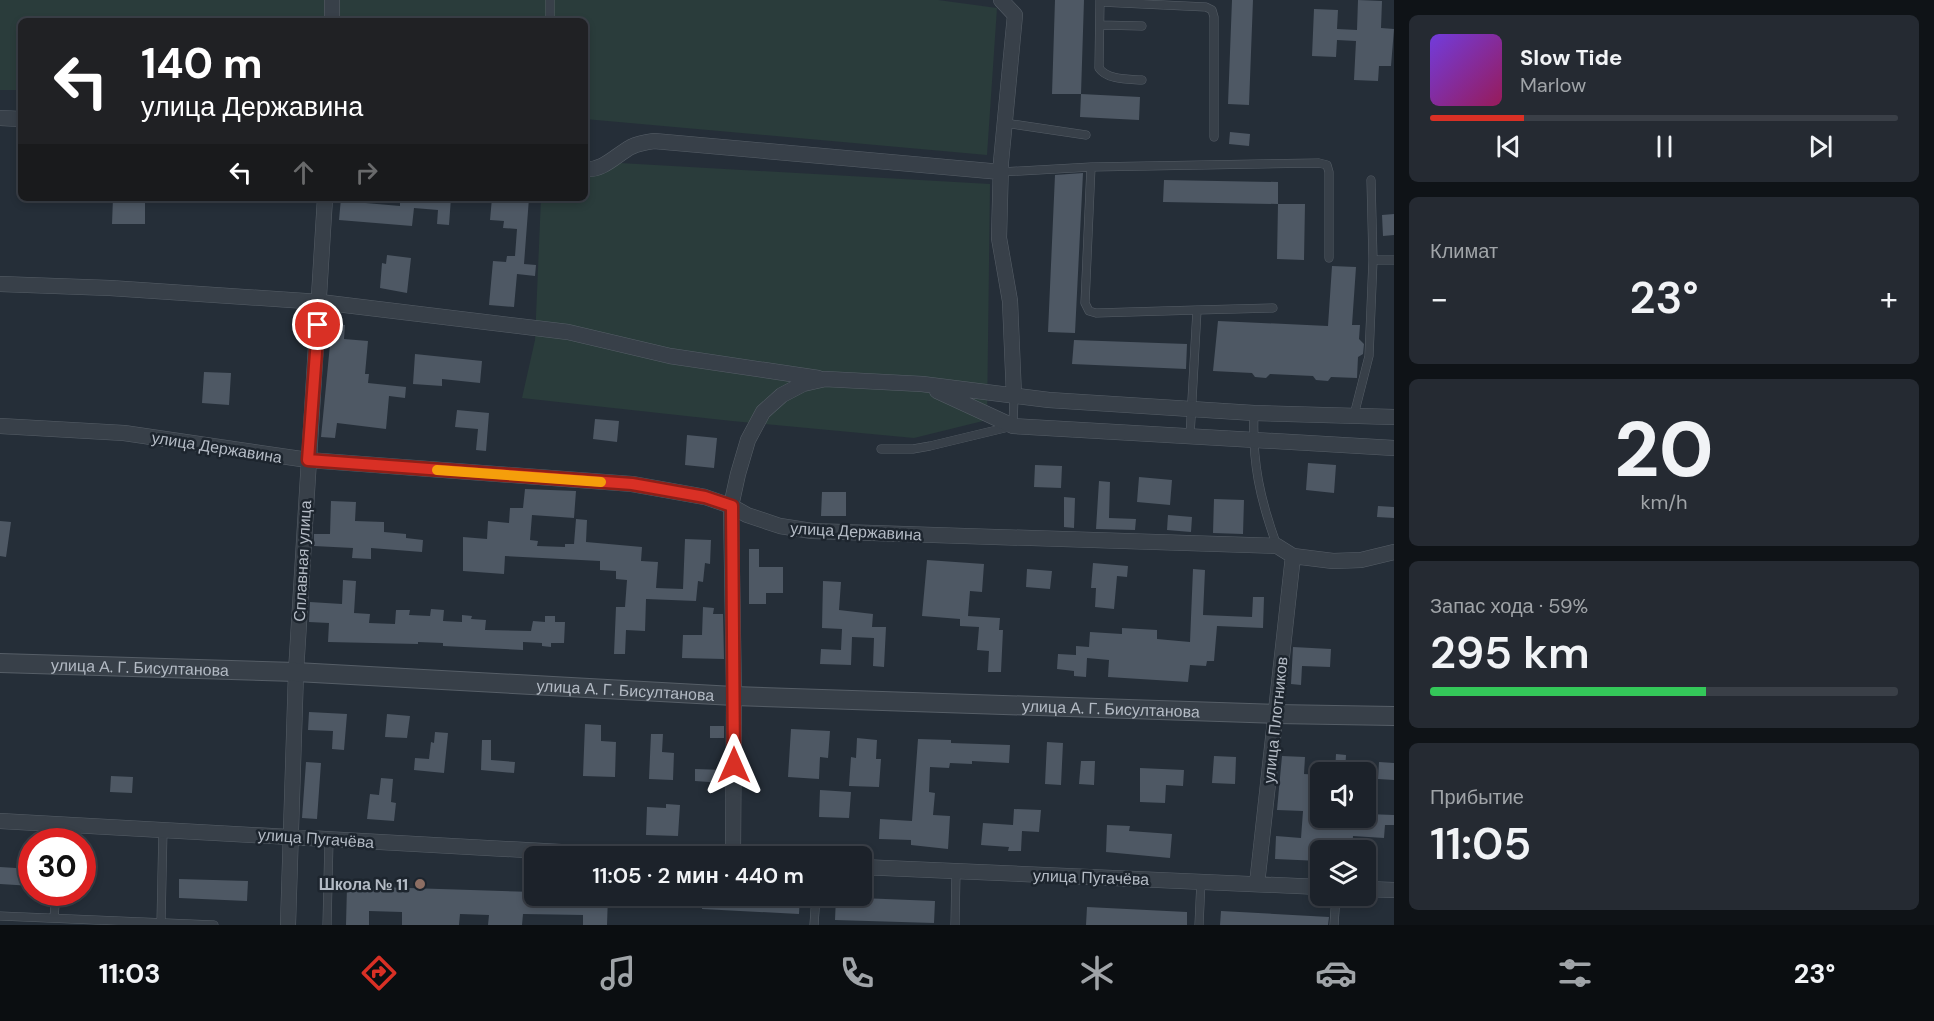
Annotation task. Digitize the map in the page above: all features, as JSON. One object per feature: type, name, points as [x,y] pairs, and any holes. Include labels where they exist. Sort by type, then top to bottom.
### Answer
[{"type":"street","points":[[332,0],[332,18]]},
{"type":"street","points":[[1001,0],[1016,8],[1001,172],[999,238],[1010,301],[1014,396]]},
{"type":"street","points":[[0,118],[18,118]]},
{"type":"street","points":[[588,170],[598,168],[642,142],[654,141],[1001,172]]},
{"type":"street","name":"Сплавная улица","points":[[288,925],[296,672],[325,201]]},
{"type":"street","points":[[0,284],[110,288],[320,302],[568,332],[670,356],[825,379],[922,384],[1014,396],[1191,410],[1394,417]]},
{"type":"street","points":[[733,846],[732,506],[738,474],[748,440],[764,412],[782,395],[803,384],[825,379]]},
{"type":"street","points":[[922,384],[1013,426],[1394,448]]},
{"type":"street","name":"улица Державина","points":[[0,426],[124,433],[308,460],[632,484],[705,497],[780,526],[812,531],[1277,546]]},
{"type":"street","points":[[1277,546],[1293,556],[1333,561],[1361,560],[1394,552]]},
{"type":"street","name":"улица Плотников","points":[[1257,884],[1293,556]]},
{"type":"street","name":"улица А. Г. Бисултанова","points":[[0,663],[296,672],[734,696],[1394,716]]},
{"type":"street","name":"улица Пугачёва","points":[[0,820],[524,850]]},
{"type":"street","name":"улица Пугачёва","points":[[872,867],[1310,887]]},
{"type":"street","points":[[1376,889],[1394,890]]},
{"type":"lane","points":[[550,0],[550,18]]},
{"type":"lane","points":[[1142,80],[1108,76],[1099,68],[1100,1],[1206,7],[1212,10],[1215,17],[1214,137]]},
{"type":"lane","points":[[1100,25],[1142,26]]},
{"type":"lane","points":[[1005,123],[1086,135]]},
{"type":"lane","points":[[1001,172],[1091,167],[1318,163],[1327,165],[1329,172],[1329,258]]},
{"type":"lane","points":[[1091,167],[1085,303],[1089,311],[1096,313],[1273,308]]},
{"type":"lane","points":[[1354,415],[1369,356],[1373,260],[1371,180]]},
{"type":"lane","points":[[1373,260],[1394,260]]},
{"type":"lane","points":[[1190,436],[1197,310]]},
{"type":"lane","points":[[881,449],[913,449],[1013,426],[1014,396]]},
{"type":"lane","points":[[1254,413],[1253,440],[1258,488],[1277,546]]},
{"type":"lane","points":[[59,824],[59,828]]},
{"type":"lane","points":[[161,923],[163,829]]},
{"type":"lane","points":[[327,925],[329,840]]},
{"type":"lane","points":[[955,925],[956,871]]},
{"type":"lane","points":[[1199,925],[1200,881]]},
{"type":"lane","points":[[54,918],[55,906]]},
{"type":"lane","points":[[814,925],[815,906]]},
{"type":"lane","points":[[1334,925],[1335,906]]},
{"type":"lane","points":[[0,916],[214,925]]},
{"type":"shaded area","points":[[0,0],[938,0],[997,8],[987,155],[588,119],[588,18],[18,18],[18,90],[0,90]]},
{"type":"shaded area","points":[[588,161],[990,184],[987,420],[914,438],[522,398],[535,340],[541,201],[588,201]]},
{"type":"building","points":[[1055,0],[1084,0],[1081,94],[1052,94]]},
{"type":"building","points":[[1232,0],[1253,0],[1249,105],[1228,104]]},
{"type":"building","points":[[1358,0],[1382,1],[1381,28],[1394,29],[1391,66],[1379,66],[1378,81],[1354,80],[1356,41],[1337,40],[1336,57],[1312,56],[1314,9],[1338,10],[1337,29],[1357,30]]},
{"type":"building","points":[[1081,94],[1140,97],[1139,120],[1080,117]]},
{"type":"building","points":[[1230,132],[1250,134],[1249,146],[1229,144]]},
{"type":"building","points":[[1083,173],[1075,333],[1048,332],[1055,175]]},
{"type":"building","points":[[1164,180],[1278,182],[1278,204],[1163,202]]},
{"type":"building","points":[[113,201],[145,201],[145,224],[112,224]]},
{"type":"building","points":[[341,201],[400,206],[400,201],[451,201],[449,225],[437,224],[438,210],[414,208],[412,226],[339,220]]},
{"type":"building","points":[[492,201],[529,201],[524,264],[536,265],[535,276],[517,274],[514,307],[489,305],[493,261],[506,262],[507,256],[515,256],[517,229],[503,228],[504,221],[490,220]]},
{"type":"building","points":[[1278,204],[1305,204],[1304,260],[1277,259]]},
{"type":"building","points":[[1394,214],[1394,235],[1383,236],[1382,215]]},
{"type":"building","points":[[387,255],[411,258],[407,293],[380,288],[382,263],[386,264]]},
{"type":"building","points":[[1332,266],[1356,267],[1352,325],[1360,325],[1359,339],[1364,344],[1363,354],[1358,357],[1357,378],[1331,377],[1328,381],[1316,380],[1313,376],[1270,374],[1266,378],[1255,377],[1252,373],[1213,371],[1218,321],[1328,326]]},
{"type":"building","points":[[332,324],[345,325],[344,339],[368,341],[365,374],[369,374],[368,383],[406,387],[405,398],[389,396],[386,429],[337,423],[335,438],[321,437]]},
{"type":"building","points":[[1074,340],[1187,344],[1186,369],[1072,364]]},
{"type":"building","points":[[415,354],[482,361],[480,383],[442,379],[442,386],[413,384]]},
{"type":"building","points":[[204,372],[231,373],[229,405],[202,403]]},
{"type":"building","points":[[457,410],[489,413],[486,451],[476,450],[478,429],[455,427]]},
{"type":"building","points":[[595,419],[619,421],[617,442],[593,439]]},
{"type":"building","points":[[687,435],[717,438],[714,468],[685,465]]},
{"type":"building","points":[[1308,463],[1336,465],[1334,493],[1306,490]]},
{"type":"building","points":[[1035,465],[1062,466],[1061,488],[1034,487]]},
{"type":"building","points":[[1139,477],[1172,480],[1170,505],[1137,502]]},
{"type":"building","points":[[1099,481],[1110,482],[1109,518],[1136,519],[1135,530],[1096,529]]},
{"type":"building","points":[[525,489],[576,491],[574,518],[532,515],[530,540],[538,541],[537,546],[565,547],[565,544],[574,544],[576,519],[587,520],[586,542],[642,547],[641,561],[658,562],[656,588],[683,589],[685,539],[711,540],[710,564],[705,563],[703,582],[698,581],[696,601],[646,599],[645,631],[626,630],[625,654],[614,654],[616,607],[625,607],[627,580],[616,579],[616,571],[600,570],[600,561],[505,556],[504,574],[463,571],[463,537],[487,539],[488,521],[509,523],[510,508],[523,508]]},
{"type":"building","points":[[822,492],[846,492],[846,516],[821,516]]},
{"type":"building","points":[[1064,497],[1075,498],[1074,528],[1064,527]]},
{"type":"building","points":[[1214,499],[1244,500],[1243,534],[1213,533]]},
{"type":"building","points":[[331,501],[356,502],[355,521],[384,522],[384,532],[406,534],[406,538],[423,540],[422,552],[371,548],[371,559],[352,558],[353,548],[314,546],[314,534],[330,534]]},
{"type":"building","points":[[1378,506],[1394,507],[1394,518],[1377,517]]},
{"type":"building","points":[[1168,515],[1192,517],[1191,532],[1167,530]]},
{"type":"building","points":[[0,521],[11,522],[6,557],[0,556]]},
{"type":"building","points":[[749,549],[759,549],[759,567],[783,567],[783,593],[766,593],[766,604],[749,604]]},
{"type":"building","points":[[927,560],[984,564],[982,592],[970,591],[968,616],[1000,618],[999,630],[1003,630],[1001,672],[988,672],[989,651],[977,650],[979,627],[960,626],[960,619],[922,616]]},
{"type":"building","points":[[1093,563],[1128,566],[1127,577],[1117,576],[1114,609],[1095,607],[1096,588],[1091,588]]},
{"type":"building","points":[[1027,569],[1052,571],[1050,589],[1026,587]]},
{"type":"building","points":[[1193,569],[1205,570],[1203,615],[1252,617],[1253,597],[1264,597],[1263,628],[1217,626],[1214,661],[1207,661],[1206,666],[1190,665],[1188,682],[1108,677],[1109,660],[1087,658],[1086,677],[1074,676],[1074,671],[1057,669],[1058,654],[1076,655],[1076,646],[1089,647],[1090,632],[1122,634],[1122,628],[1157,630],[1157,639],[1190,642]]},
{"type":"building","points":[[343,580],[356,581],[354,613],[370,614],[369,623],[395,624],[396,610],[410,610],[409,615],[430,616],[431,609],[444,610],[443,621],[462,622],[462,615],[472,616],[471,619],[486,620],[485,630],[531,631],[533,621],[545,622],[545,616],[555,616],[555,622],[565,622],[564,643],[551,643],[551,647],[542,646],[542,643],[523,642],[523,650],[443,646],[443,643],[328,642],[329,623],[309,622],[310,602],[342,604]]},
{"type":"building","points":[[823,581],[841,582],[839,610],[873,614],[872,627],[886,627],[884,667],[873,666],[874,638],[852,637],[851,665],[820,664],[821,649],[841,650],[842,629],[822,628]]},
{"type":"building","points":[[703,607],[714,608],[713,614],[723,614],[724,659],[682,658],[683,635],[702,635]]},
{"type":"building","points":[[1293,647],[1331,649],[1330,667],[1302,666],[1301,685],[1291,684]]},
{"type":"building","points":[[309,712],[347,714],[344,750],[332,749],[333,731],[308,730]]},
{"type":"building","points":[[387,714],[410,716],[407,738],[385,737]]},
{"type":"building","points":[[585,724],[601,725],[601,741],[616,742],[615,777],[583,776]]},
{"type":"building","points":[[710,726],[724,726],[724,738],[710,738]]},
{"type":"building","points":[[791,729],[830,731],[828,758],[820,757],[819,779],[788,777]]},
{"type":"building","points":[[435,732],[448,733],[444,773],[414,770],[415,758],[429,759]]},
{"type":"building","points":[[651,734],[663,734],[662,752],[674,753],[673,780],[649,779]]},
{"type":"building","points":[[857,738],[877,740],[876,759],[881,759],[879,787],[849,786],[851,757],[856,758]]},
{"type":"building","points":[[918,739],[951,740],[951,743],[1010,745],[1009,763],[972,761],[972,764],[950,763],[949,768],[930,767],[929,792],[935,793],[933,815],[950,816],[948,849],[911,845],[911,840],[879,839],[880,819],[912,821]]},
{"type":"building","points":[[482,740],[491,740],[491,760],[515,762],[514,773],[481,770]]},
{"type":"building","points":[[1047,742],[1063,743],[1061,785],[1045,784]]},
{"type":"building","points":[[1336,754],[1346,755],[1346,762],[1336,762]]},
{"type":"building","points":[[1214,756],[1236,757],[1235,784],[1212,783]]},
{"type":"building","points":[[1282,756],[1305,757],[1304,774],[1310,774],[1310,828],[1376,828],[1376,814],[1394,815],[1394,825],[1385,825],[1384,838],[1353,836],[1353,840],[1310,840],[1310,861],[1275,859],[1276,836],[1301,838],[1303,811],[1277,810]]},
{"type":"building","points":[[1081,761],[1095,761],[1094,785],[1079,784]]},
{"type":"building","points":[[306,762],[321,763],[317,819],[302,818]]},
{"type":"building","points":[[1379,762],[1394,763],[1394,780],[1378,779]]},
{"type":"building","points":[[1140,768],[1184,770],[1183,786],[1166,785],[1165,803],[1140,802]]},
{"type":"building","points":[[695,769],[724,770],[723,783],[695,781]]},
{"type":"building","points":[[111,776],[133,777],[132,793],[110,792]]},
{"type":"building","points":[[381,778],[393,779],[391,802],[396,803],[394,821],[367,819],[370,794],[379,795]]},
{"type":"building","points":[[820,790],[851,792],[849,818],[819,817]]},
{"type":"building","points":[[666,804],[680,805],[678,836],[646,835],[647,807],[666,808]]},
{"type":"building","points":[[1014,809],[1041,810],[1039,832],[1022,831],[1021,851],[1008,851],[1009,847],[981,845],[983,823],[1013,825]]},
{"type":"building","points":[[1107,825],[1130,826],[1129,831],[1172,834],[1170,858],[1106,852]]},
{"type":"building","points":[[0,867],[18,868],[18,885],[0,884]]},
{"type":"building","points":[[179,879],[248,881],[247,901],[179,898]]},
{"type":"building","points":[[347,886],[524,892],[524,906],[608,906],[607,925],[583,925],[583,915],[523,914],[522,925],[488,925],[489,915],[460,914],[459,925],[402,925],[402,912],[369,911],[369,925],[346,925]]},
{"type":"building","points":[[872,898],[935,901],[934,923],[835,920],[836,906],[872,906]]},
{"type":"building","points":[[702,906],[799,906],[799,914],[702,909]]},
{"type":"building","points":[[1087,907],[1187,912],[1187,925],[1086,925]]},
{"type":"building","points":[[1221,911],[1329,917],[1328,925],[1220,925]]},
{"type":"slow traffic","points":[[437,470],[601,482]]},
{"type":"place","name":"Школа № 11","points":[[420,884]]},
{"type":"route","points":[[318,325],[308,460],[632,484],[705,497],[732,506],[734,765]]}]
